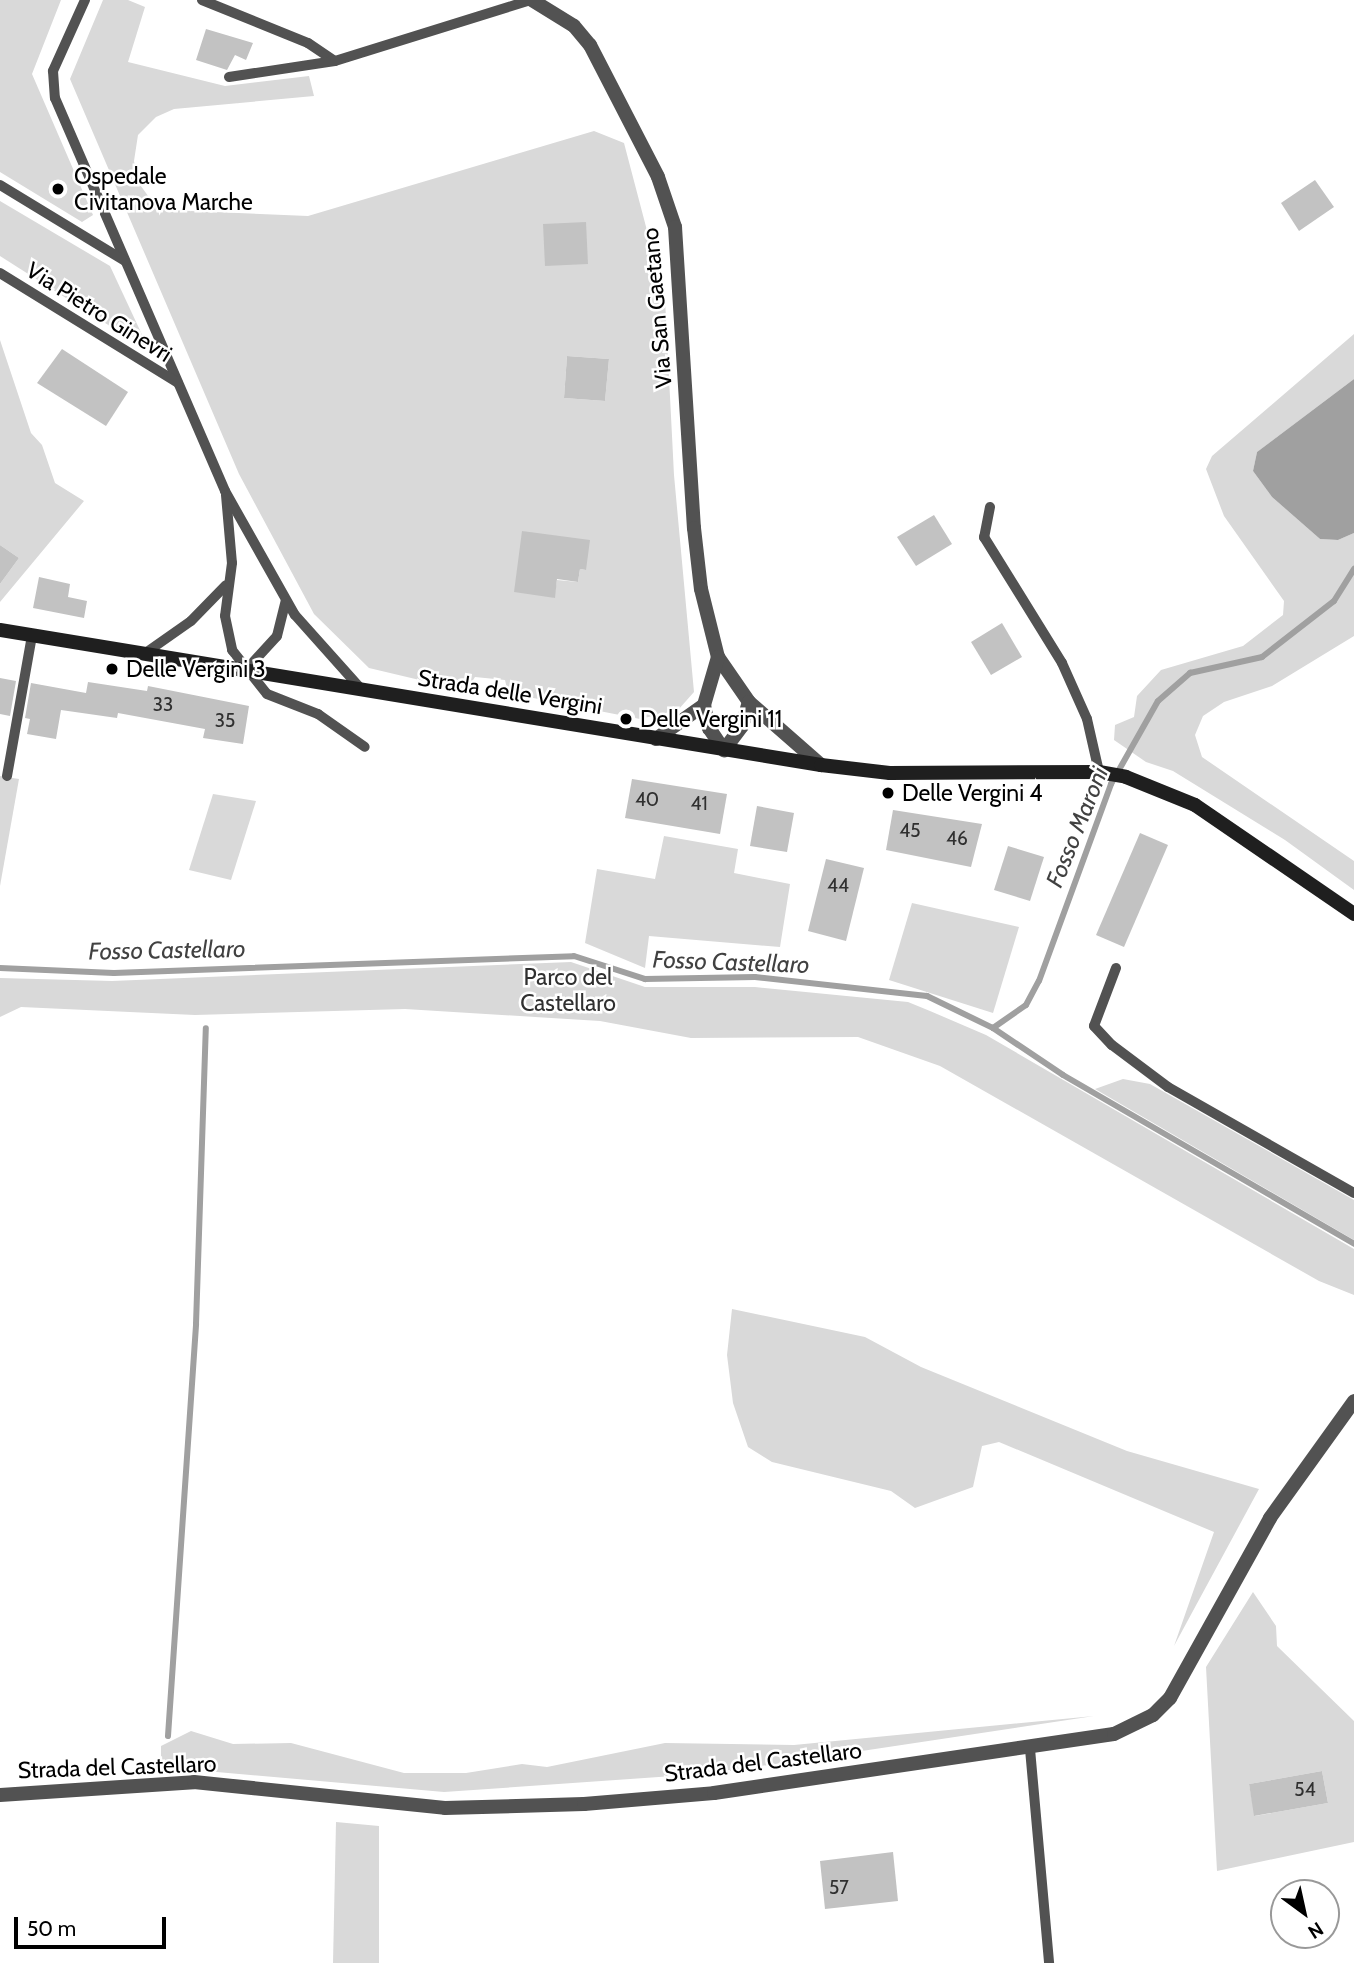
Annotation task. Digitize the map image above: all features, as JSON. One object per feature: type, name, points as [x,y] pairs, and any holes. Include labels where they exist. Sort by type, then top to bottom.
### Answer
[{"type":"main road","name":"Strada delle Vergini","points":[[0,630],[821,765],[951,776],[1099,772],[1149,785],[1195,805],[1354,914]]},
{"type":"street","name":"Via San Gaetano","points":[[531,0],[574,26],[590,45],[658,177],[676,227],[694,528],[701,589],[718,657],[749,702],[821,765]]},
{"type":"street","points":[[718,657],[704,705],[709,727],[724,750],[742,726],[749,702]]},
{"type":"street","points":[[656,739],[704,705]]},
{"type":"street","name":"Strada del Castellaro","points":[[0,1795],[194,1782],[445,1808],[584,1804],[715,1793],[1030,1749],[1124,1731],[1153,1715],[1170,1698],[1270,1518],[1354,1401]]},
{"type":"lane","name":"Via Pietro Ginevri","points":[[85,0],[52,83],[225,491],[286,601],[362,690]]},
{"type":"lane","points":[[202,0],[308,43],[335,61]]},
{"type":"lane","points":[[229,77],[335,61],[531,0]]},
{"type":"lane","points":[[0,185],[126,261]]},
{"type":"lane","name":"Via Pietro Ginevri","points":[[0,273],[178,383]]},
{"type":"lane","name":"Via Pietro Ginevri","points":[[225,491],[232,563],[226,585],[227,632],[245,671]]},
{"type":"lane","points":[[990,507],[984,537],[1062,663],[1087,719],[1099,772]]},
{"type":"lane","points":[[144,654],[191,621],[226,585]]},
{"type":"lane","points":[[286,601],[276,636],[245,671],[267,694],[318,714],[365,747]]},
{"type":"lane","points":[[7,776],[32,635]]},
{"type":"lane","points":[[1116,968],[1094,1026],[1112,1045],[1168,1087],[1354,1193]]},
{"type":"lane","points":[[1030,1749],[1049,1963]]},
{"type":"green space","points":[[0,0],[61,0],[32,74],[93,215],[82,222],[0,172]]},
{"type":"green space","points":[[103,0],[128,0],[145,7],[128,62],[225,86],[309,76],[314,96],[174,109],[156,117],[138,135],[134,161],[138,182],[151,200],[167,210],[308,216],[594,131],[624,143],[665,299],[674,475],[694,692],[678,710],[640,719],[508,693],[505,680],[475,677],[466,691],[369,668],[314,614],[239,474],[70,79]],"holes":[[[567,356],[609,359],[605,401],[564,398]],[[522,531],[586,570],[580,569],[578,582],[557,580],[554,598]]]},
{"type":"green space","points":[[0,201],[110,266],[144,339],[124,335],[0,256]]},
{"type":"green space","points":[[1354,334],[1354,379],[1257,452],[1253,471],[1272,497],[1320,539],[1338,540],[1354,533],[1354,636],[1272,686],[1224,702],[1203,716],[1195,735],[1202,757],[1354,861],[1354,890],[1285,840],[1173,771],[1146,762],[1114,740],[1115,725],[1134,717],[1137,696],[1161,670],[1243,646],[1283,615],[1284,601],[1224,516],[1206,469],[1212,456]]},
{"type":"green space","points":[[0,340],[31,433],[42,445],[55,483],[84,501],[0,602],[0,584],[19,558],[0,545]]},
{"type":"green space","points":[[0,776],[19,779],[0,886]]},
{"type":"green space","points":[[213,794],[256,801],[231,880],[189,870]]},
{"type":"green space","points":[[664,836],[738,849],[734,873],[790,884],[780,947],[649,936],[645,968],[585,943],[597,869],[655,879]]},
{"type":"green space","points":[[912,903],[1019,927],[993,1013],[889,980]]},
{"type":"green space","name":"Parco del Castellaro","points":[[571,962],[645,987],[755,987],[908,1002],[930,1011],[986,1035],[1354,1249],[1354,1295],[1319,1281],[940,1066],[858,1037],[691,1038],[600,1021],[405,1009],[195,1015],[21,1007],[0,1017],[0,978],[112,981]]},
{"type":"green space","points":[[1123,1079],[1150,1084],[1354,1200],[1354,1240],[1095,1089]]},
{"type":"green space","points":[[732,1309],[865,1337],[921,1367],[1127,1451],[1259,1489],[1174,1646],[1214,1532],[999,1442],[982,1446],[973,1487],[915,1508],[891,1491],[772,1462],[748,1447],[733,1403],[727,1355]]},
{"type":"green space","points":[[1253,1592],[1276,1626],[1277,1646],[1354,1721],[1354,1842],[1217,1871],[1206,1667]],"holes":[[[1322,1771],[1328,1803],[1255,1816],[1249,1784]]]},
{"type":"green space","points":[[1094,1716],[716,1773],[444,1792],[161,1767],[161,1746],[191,1731],[233,1744],[291,1743],[404,1773],[466,1773],[522,1764],[547,1767],[665,1743],[794,1745]]},
{"type":"green space","points":[[336,1822],[379,1826],[379,1963],[333,1963]]},
{"type":"shaded area","points":[[1354,379],[1354,533],[1338,540],[1320,539],[1272,497],[1253,471],[1257,452]]},
{"type":"building","points":[[206,29],[253,43],[246,60],[235,55],[227,70],[196,60]]},
{"type":"building","points":[[1315,180],[1334,207],[1299,231],[1281,203]]},
{"type":"building","points":[[586,222],[588,264],[545,266],[543,224]]},
{"type":"building","points":[[62,349],[128,392],[106,426],[37,383]]},
{"type":"building","points":[[567,356],[609,359],[605,401],[564,398]]},
{"type":"building","points":[[934,515],[952,544],[916,566],[897,537]]},
{"type":"building","points":[[522,531],[590,540],[586,570],[580,569],[578,582],[557,579],[555,598],[514,592]]},
{"type":"building","points":[[0,545],[19,558],[0,584]]},
{"type":"building","points":[[39,577],[70,584],[68,597],[87,601],[84,618],[33,608]]},
{"type":"building","points":[[1002,623],[1022,657],[991,675],[971,642]]},
{"type":"building","points":[[0,678],[16,681],[10,716],[0,714]]},
{"type":"building","points":[[88,682],[147,691],[148,686],[249,706],[243,744],[203,738],[205,729],[118,713],[117,718],[61,710],[56,739],[27,734],[30,719],[25,718],[31,683],[86,693]]},
{"type":"building","points":[[632,779],[727,794],[720,834],[625,818]]},
{"type":"building","points":[[757,806],[794,813],[787,852],[750,846]]},
{"type":"building","points":[[893,810],[982,824],[971,867],[886,850]]},
{"type":"building","points":[[1140,833],[1168,845],[1124,947],[1096,935]]},
{"type":"building","points":[[1008,846],[1044,857],[1030,901],[994,890]]},
{"type":"building","points":[[826,859],[864,868],[846,941],[808,931]]},
{"type":"building","points":[[1322,1771],[1328,1803],[1254,1816],[1249,1784]]},
{"type":"building","points":[[893,1852],[898,1901],[825,1909],[820,1861]]},
{"type":"waterway","name":"Fosso Maroni","points":[[993,1028],[1026,1005],[1039,981],[1111,784],[1158,701],[1190,673],[1262,657],[1334,601],[1354,569]]},
{"type":"waterway","name":"Fosso Castellaro","points":[[0,968],[114,973],[574,956],[645,979],[755,977],[927,996],[993,1028],[1063,1075],[1354,1244]]},
{"type":"waterway","points":[[168,1736],[196,1324],[206,1028]]},
{"type":"place","name":"Ospedale Civitanova Marche","points":[[58,189]]},
{"type":"place","name":"Delle Vergini 3","points":[[112,669]]},
{"type":"place","name":"Delle Vergini 11","points":[[626,719]]},
{"type":"place","name":"Delle Vergini 4","points":[[888,793]]}]
